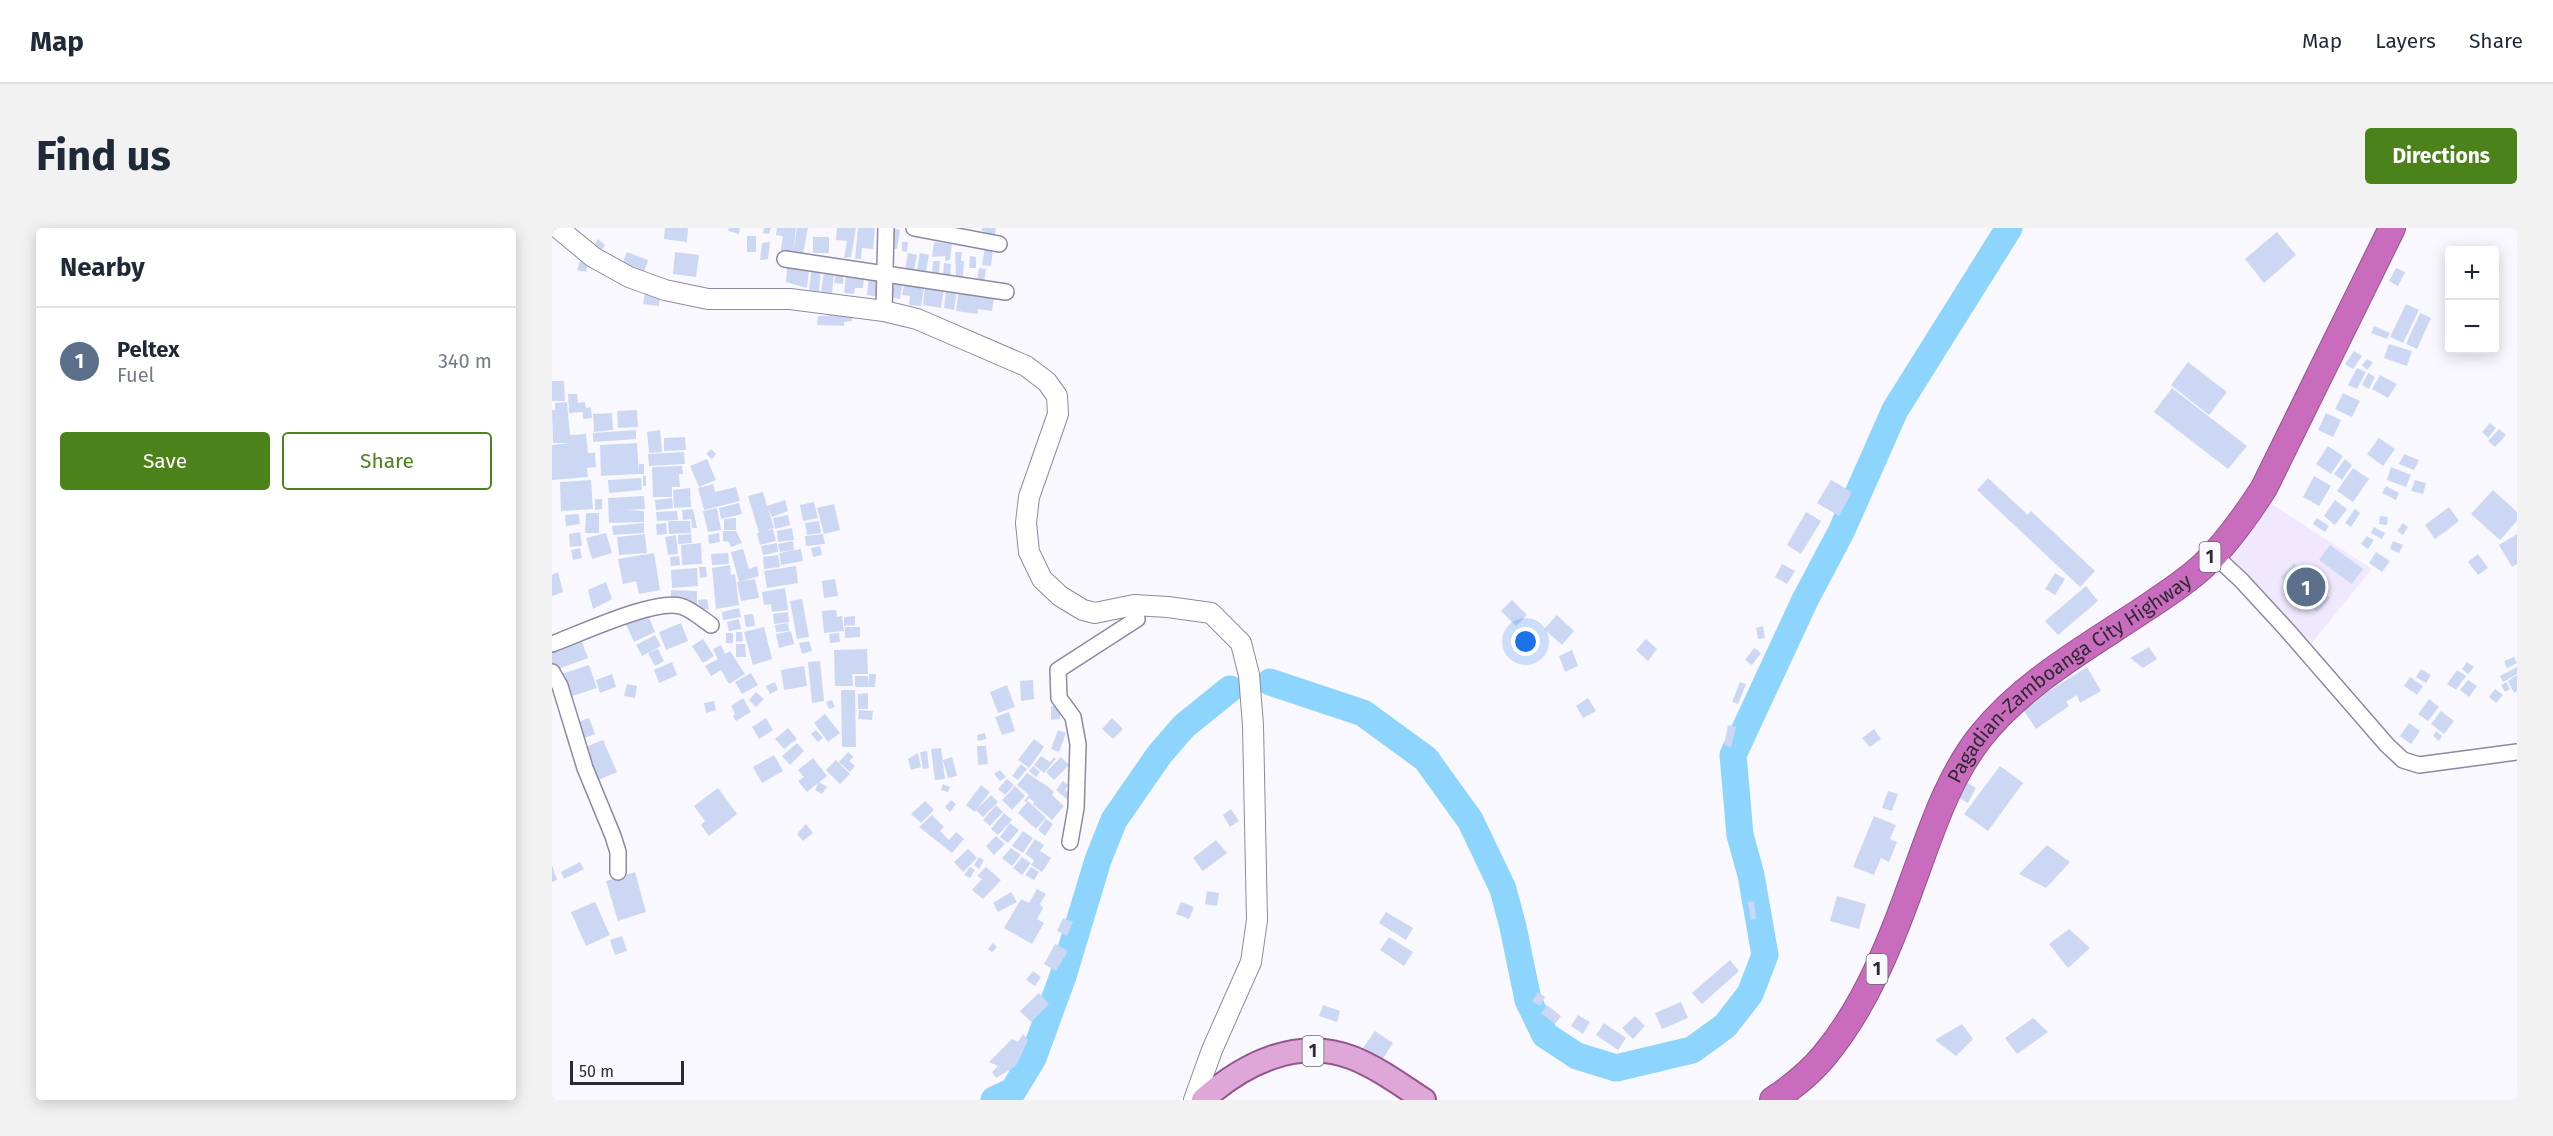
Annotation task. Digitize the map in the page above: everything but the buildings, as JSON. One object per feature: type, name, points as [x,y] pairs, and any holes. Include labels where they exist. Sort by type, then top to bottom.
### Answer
[{"type":"highway","name":"Pagadian-Zamboanga City Highway","points":[[1773,1100],[1789,1089],[1824,1057],[1848,1022],[1876,970],[1911,886],[1938,811],[1956,775],[1979,738],[2003,710],[2038,681],[2169,593],[2204,565],[2243,522],[2264,488],[2392,228]]},
{"type":"main road","points":[[558,228],[593,257],[629,277],[665,291],[708,298],[790,299],[884,311],[917,319],[1026,366],[1047,382],[1057,396],[1059,414],[1029,497],[1026,524],[1029,552],[1042,579],[1060,596],[1083,610],[1095,613],[1134,605],[1168,606],[1211,613],[1241,643],[1249,675],[1253,725],[1257,920],[1251,962],[1212,1050],[1194,1100]]},
{"type":"main road","name":"1","points":[[1203,1100],[1220,1084],[1257,1062],[1286,1052],[1318,1051],[1352,1057],[1424,1100]]},
{"type":"street","points":[[884,311],[886,228]]},
{"type":"street","points":[[914,228],[999,244]]},
{"type":"street","points":[[785,260],[1006,292]]},
{"type":"street","points":[[2213,554],[2241,580],[2387,745],[2403,760],[2419,765],[2517,752]]},
{"type":"street","points":[[1070,842],[1076,808],[1077,729],[1073,717],[1059,698],[1058,670],[1137,619],[1134,605]]},
{"type":"street","points":[[552,644],[657,607],[680,606],[711,625]]},
{"type":"street","points":[[552,672],[560,686],[588,779],[613,836],[618,852],[618,872]]},
{"type":"shaded area","points":[[2267,501],[2372,569],[2310,645],[2230,559]]},
{"type":"waterway","points":[[1270,682],[1363,713],[1426,759],[1470,820],[1503,889],[1528,1000],[1545,1035],[1577,1056],[1616,1068],[1692,1050],[1725,1026],[1750,994],[1765,955],[1751,875],[1740,835],[1733,755],[1805,600],[1841,532],[1895,410],[2009,228]]},
{"type":"waterway","points":[[994,1100],[1013,1091],[1033,1058],[1063,976],[1098,860],[1114,820],[1159,755],[1184,726],[1230,689]]},
{"type":"place","name":"Peltex","points":[[2306,587]]}]
